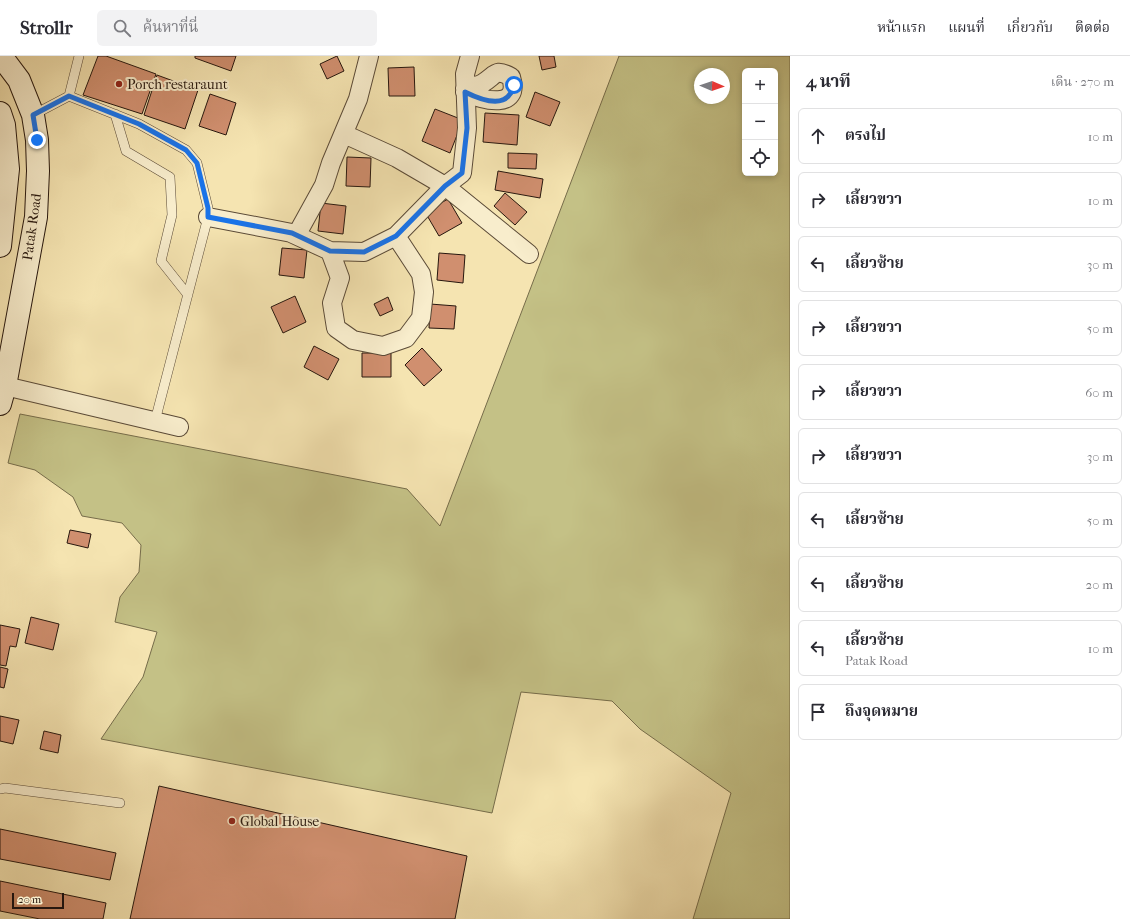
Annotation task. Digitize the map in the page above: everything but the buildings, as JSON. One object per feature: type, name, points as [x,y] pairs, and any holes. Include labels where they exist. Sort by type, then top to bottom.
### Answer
[{"type":"main road","name":"Patak Road","points":[[1,56],[19,80],[33,115],[38,156],[36,216],[2,395]]},
{"type":"main road","points":[[2,119],[33,115]]},
{"type":"main road","name":"Patak Road","points":[[0,246],[8,169],[2,119]]},
{"type":"street","points":[[208,217],[297,234],[324,185],[331,163],[358,99],[369,56]]},
{"type":"street","points":[[292,233],[330,251],[364,252],[396,236],[445,186],[462,173],[467,128],[465,74],[470,56]]},
{"type":"street","points":[[344,134],[397,158],[445,186],[529,254]]},
{"type":"street","points":[[330,251],[340,278],[332,303],[336,328],[353,340],[383,346],[406,338],[421,318],[424,292],[421,274],[396,236]]},
{"type":"street","points":[[2,395],[155,421],[179,427]]},
{"type":"lane","points":[[33,115],[69,96],[79,56]]},
{"type":"lane","points":[[69,96],[139,124],[186,150],[197,163],[208,208],[208,217],[155,421]]},
{"type":"lane","points":[[116,114],[126,151],[170,177],[172,215],[161,261],[188,295]]},
{"type":"lane","points":[[0,789],[5,788],[120,803]]},
{"type":"shaded area","points":[[619,56],[790,56],[790,919],[693,919],[731,793],[640,729],[612,701],[521,692],[492,813],[101,739],[143,677],[157,632],[115,622],[120,597],[139,572],[141,545],[122,523],[82,516],[73,497],[35,470],[8,463],[20,414],[407,489],[440,526]]},
{"type":"place","name":"Porch restaraunt","points":[[119,84]]},
{"type":"place","name":"Global House","points":[[232,821]]},
{"type":"route","points":[[37,140],[33,115],[69,96],[139,124],[186,150],[197,163],[208,208],[208,217],[292,233],[330,251],[364,252],[396,236],[445,186],[462,173],[467,128],[465,92],[475,97],[493,101],[505,99],[511,94],[514,85]]}]
